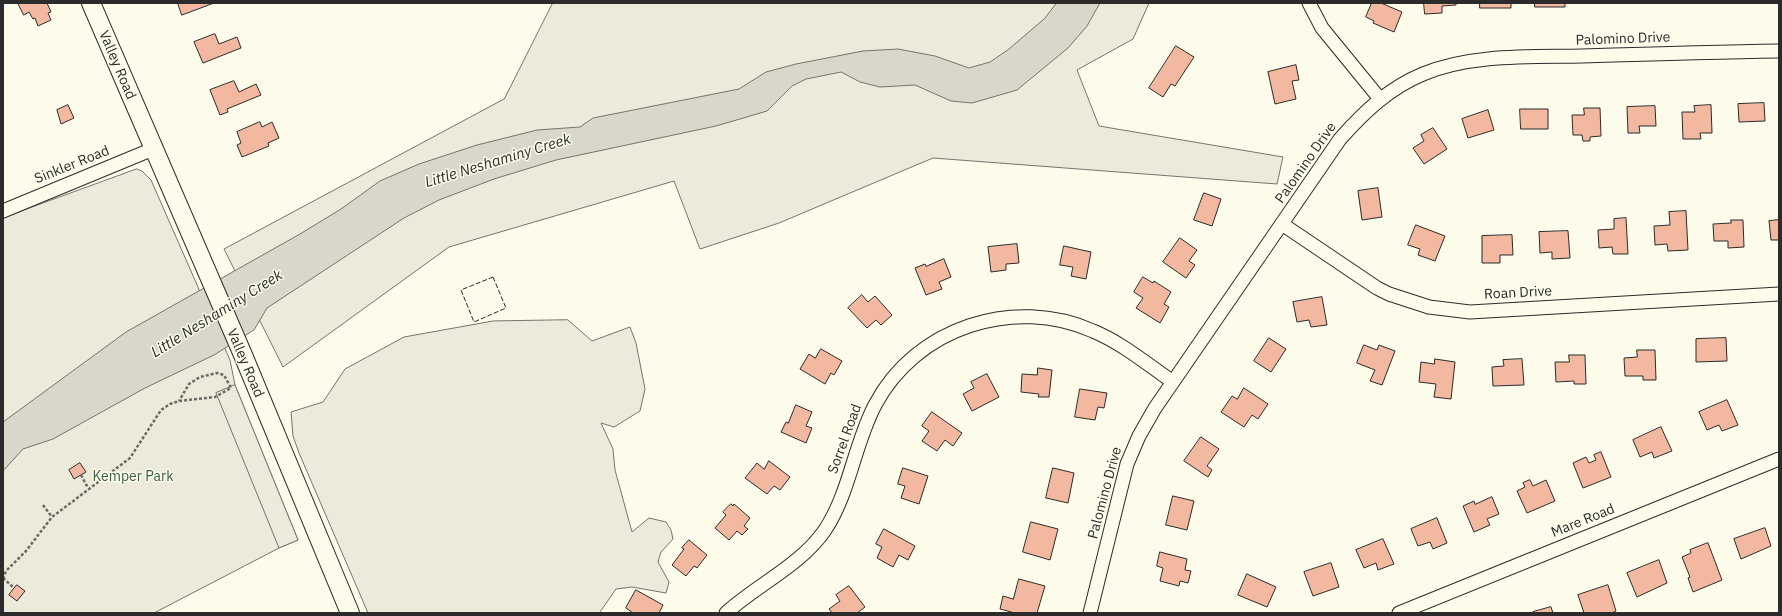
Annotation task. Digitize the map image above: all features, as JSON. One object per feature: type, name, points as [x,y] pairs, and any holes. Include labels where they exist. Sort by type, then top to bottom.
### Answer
[{"type":"street","name":"Valley Road","points":[[91,3],[243,355],[350,613]]},
{"type":"street","points":[[1309,3],[1322,28],[1380,99]]},
{"type":"street","name":"Palomino Drive","points":[[1093,612],[1127,464],[1139,436],[1173,382],[1340,139],[1360,116],[1380,99],[1399,86],[1422,74],[1447,65],[1473,60],[1779,51]]},
{"type":"street","name":"Sinkler Road","points":[[3,211],[153,149]]},
{"type":"street","name":"Roan Drive","points":[[1282,224],[1377,288],[1402,300],[1443,310],[1470,312],[1779,294]]},
{"type":"street","name":"Sorrel Road","points":[[726,613],[796,561],[811,547],[824,531],[835,513],[843,494],[864,426],[876,402],[891,380],[910,361],[926,347],[949,335],[990,319],[1011,316],[1053,318],[1093,330],[1115,342],[1173,382]]},
{"type":"street","name":"Mare Road","points":[[1399,613],[1779,459]]},
{"type":"path","points":[[14,588],[3,579],[6,571],[26,551],[52,517],[88,488],[130,458],[161,410],[170,404],[179,401],[215,397],[231,388],[224,376],[217,373],[200,377],[189,384],[179,401]]},
{"type":"path","points":[[81,475],[88,488]]},
{"type":"path","points":[[43,505],[52,517]]},
{"type":"green space","points":[[553,3],[1149,3],[1133,39],[1077,70],[1099,126],[1283,157],[1277,184],[933,158],[779,223],[700,249],[674,181],[449,247],[283,367],[224,249],[504,99]]},
{"type":"green space","name":"Kemper Park","points":[[137,169],[142,171],[151,180],[230,360],[235,385],[298,540],[279,548],[154,613],[3,613],[3,218]]},
{"type":"green space","points":[[568,320],[592,341],[630,327],[636,343],[645,389],[640,411],[614,427],[601,423],[613,449],[615,470],[632,532],[649,518],[666,522],[671,530],[673,539],[661,552],[658,562],[669,582],[666,593],[632,587],[616,589],[600,612],[601,613],[368,613],[299,453],[293,436],[291,412],[323,402],[345,369],[404,337],[493,321]]},
{"type":"shaded area","points":[[235,385],[298,540],[279,548],[216,393]]},
{"type":"water","name":"Little Neshaminy Creek","points":[[1057,3],[1100,3],[1087,26],[1068,48],[1017,90],[972,103],[951,101],[915,85],[880,87],[860,82],[841,72],[806,79],[792,86],[767,111],[716,126],[556,160],[494,179],[439,200],[404,218],[267,308],[254,330],[214,355],[145,388],[53,439],[23,449],[3,471],[3,422],[126,332],[300,234],[341,209],[380,181],[419,164],[477,145],[537,130],[580,127],[593,118],[739,89],[766,72],[796,64],[863,51],[898,49],[935,56],[969,68],[990,62],[1009,49],[1044,19]]},
{"type":"building","points":[[18,3],[47,3],[51,12],[48,13],[51,20],[38,26],[35,18],[33,19],[29,12],[24,15]]},
{"type":"building","points":[[178,3],[214,3],[182,15]]},
{"type":"building","points":[[1372,3],[1381,3],[1402,12],[1394,32],[1373,23],[1374,21],[1366,17]]},
{"type":"building","points":[[1424,3],[1456,3],[1456,5],[1442,6],[1442,13],[1425,14]]},
{"type":"building","points":[[1480,3],[1511,3],[1511,8],[1480,8]]},
{"type":"building","points":[[1535,3],[1565,3],[1565,7],[1535,7]]},
{"type":"building","points":[[215,34],[219,44],[237,37],[241,48],[203,63],[194,42]]},
{"type":"building","points":[[1176,46],[1194,57],[1175,86],[1171,84],[1163,97],[1149,88]]},
{"type":"building","points":[[1296,65],[1299,80],[1292,81],[1296,99],[1275,104],[1268,72]]},
{"type":"building","points":[[234,81],[239,92],[256,84],[261,95],[227,109],[228,112],[220,115],[210,90]]},
{"type":"building","points":[[1764,103],[1765,121],[1739,122],[1738,104]]},
{"type":"building","points":[[68,105],[74,118],[61,124],[57,110]]},
{"type":"building","points":[[1711,105],[1712,133],[1700,133],[1701,139],[1683,139],[1682,112],[1695,112],[1694,106]]},
{"type":"building","points":[[1655,106],[1656,126],[1639,126],[1640,133],[1628,133],[1627,107]]},
{"type":"building","points":[[1584,108],[1600,108],[1601,136],[1590,137],[1590,141],[1583,141],[1582,135],[1573,135],[1572,115],[1584,115]]},
{"type":"building","points":[[1520,109],[1548,109],[1548,129],[1521,129]]},
{"type":"building","points":[[1488,110],[1494,130],[1468,138],[1462,119]]},
{"type":"building","points":[[260,122],[262,127],[272,122],[279,138],[268,143],[269,146],[242,157],[237,145],[241,143],[237,132]]},
{"type":"building","points":[[1433,128],[1447,149],[1424,164],[1413,148],[1424,141],[1421,135]]},
{"type":"building","points":[[1378,188],[1382,217],[1362,220],[1358,191]]},
{"type":"building","points":[[1204,193],[1221,199],[1212,226],[1194,220]]},
{"type":"building","points":[[1686,211],[1688,250],[1668,251],[1667,244],[1655,245],[1654,226],[1670,225],[1669,212]]},
{"type":"building","points":[[1626,218],[1628,254],[1613,254],[1612,247],[1599,248],[1598,230],[1614,229],[1614,219]]},
{"type":"building","points":[[1731,220],[1743,220],[1744,247],[1728,248],[1728,241],[1714,241],[1713,224],[1731,223]]},
{"type":"building","points":[[1779,220],[1779,240],[1771,240],[1769,221]]},
{"type":"building","points":[[1416,225],[1445,236],[1435,261],[1418,255],[1420,249],[1408,245]]},
{"type":"building","points":[[1568,231],[1570,258],[1552,259],[1552,252],[1540,253],[1539,232]]},
{"type":"building","points":[[1512,235],[1513,255],[1500,255],[1500,263],[1482,263],[1482,236]]},
{"type":"building","points":[[1180,238],[1197,250],[1189,261],[1195,265],[1186,278],[1163,262]]},
{"type":"building","points":[[1017,244],[1019,263],[1006,264],[1006,270],[991,272],[988,247]]},
{"type":"building","points":[[1064,246],[1091,252],[1086,279],[1071,276],[1073,267],[1060,265]]},
{"type":"building","points":[[944,259],[951,277],[939,282],[942,289],[926,295],[915,268],[925,264],[926,266]]},
{"type":"building","points":[[1143,277],[1153,283],[1154,281],[1171,292],[1164,304],[1169,307],[1160,323],[1136,308],[1143,298],[1134,292]]},
{"type":"building","points":[[862,295],[868,302],[875,296],[892,315],[881,325],[876,320],[867,328],[848,308]]},
{"type":"building","points":[[1322,297],[1327,325],[1311,327],[1309,320],[1297,322],[1293,302]]},
{"type":"building","points":[[1269,338],[1286,349],[1271,372],[1254,361]]},
{"type":"building","points":[[1726,338],[1727,361],[1696,362],[1696,339]]},
{"type":"building","points":[[1364,345],[1377,350],[1379,345],[1395,351],[1382,385],[1370,381],[1375,370],[1357,363]]},
{"type":"building","points":[[821,349],[842,361],[834,375],[831,373],[825,384],[800,369],[809,354],[815,358]]},
{"type":"building","points":[[1637,350],[1655,350],[1656,380],[1643,380],[1643,376],[1625,376],[1624,358],[1637,357]]},
{"type":"building","points":[[1569,355],[1585,355],[1586,384],[1574,384],[1574,381],[1556,382],[1555,362],[1569,362]]},
{"type":"building","points":[[1435,359],[1455,362],[1451,399],[1434,397],[1436,384],[1419,382],[1421,362],[1434,364]]},
{"type":"building","points":[[1522,359],[1524,385],[1493,386],[1492,367],[1504,366],[1503,360]]},
{"type":"building","points":[[1038,368],[1052,370],[1049,397],[1038,397],[1039,394],[1021,392],[1022,374],[1037,375]]},
{"type":"building","points":[[987,374],[999,397],[972,411],[963,394],[974,388],[971,382]]},
{"type":"building","points":[[1244,388],[1268,404],[1258,419],[1252,415],[1244,427],[1221,412],[1232,396],[1237,399]]},
{"type":"building","points":[[1080,389],[1107,393],[1104,408],[1098,407],[1095,420],[1075,417]]},
{"type":"building","points":[[1727,400],[1738,425],[1722,431],[1719,425],[1707,430],[1699,412]]},
{"type":"building","points":[[796,405],[812,412],[806,426],[812,428],[806,443],[781,432],[786,422],[788,423]]},
{"type":"building","points":[[932,412],[962,433],[953,446],[945,440],[937,451],[922,441],[929,431],[922,426]]},
{"type":"building","points":[[1661,427],[1672,451],[1654,458],[1652,452],[1640,457],[1633,440]]},
{"type":"building","points":[[1201,437],[1219,449],[1207,466],[1212,470],[1208,477],[1184,461]]},
{"type":"building","points":[[1601,452],[1611,477],[1583,488],[1573,463],[1586,457],[1589,463],[1596,460],[1594,455]]},
{"type":"building","points":[[769,461],[790,477],[780,490],[774,486],[767,494],[745,478],[757,463],[764,469]]},
{"type":"building","points":[[80,463],[86,472],[74,479],[69,470]]},
{"type":"building","points":[[903,468],[928,476],[919,504],[901,498],[905,486],[898,484]]},
{"type":"building","points":[[1053,468],[1074,473],[1068,503],[1046,498]]},
{"type":"building","points":[[1530,480],[1533,486],[1546,480],[1555,501],[1527,513],[1517,491],[1525,487],[1523,483]]},
{"type":"building","points":[[1173,496],[1194,501],[1187,530],[1166,525]]},
{"type":"building","points":[[1492,497],[1499,514],[1487,519],[1490,525],[1474,532],[1463,506],[1474,501],[1475,504]]},
{"type":"building","points":[[731,504],[733,506],[734,504],[750,518],[744,526],[748,529],[742,535],[737,531],[729,540],[715,528],[726,515],[723,512]]},
{"type":"building","points":[[1437,518],[1447,543],[1433,549],[1430,542],[1418,546],[1411,529]]},
{"type":"building","points":[[1031,522],[1058,529],[1050,560],[1023,552]]},
{"type":"building","points":[[1765,528],[1771,546],[1741,559],[1734,539]]},
{"type":"building","points":[[884,529],[915,546],[908,560],[899,555],[893,567],[877,558],[882,547],[876,544]]},
{"type":"building","points":[[1383,539],[1394,564],[1378,570],[1376,563],[1364,568],[1356,550]]},
{"type":"building","points":[[689,540],[707,555],[697,568],[694,566],[686,576],[672,565],[684,549],[682,548]]},
{"type":"building","points":[[1708,543],[1722,580],[1693,592],[1688,578],[1690,577],[1682,557],[1691,553],[1690,550]]},
{"type":"building","points":[[1160,552],[1187,559],[1185,570],[1191,571],[1188,583],[1180,581],[1179,586],[1160,581],[1163,568],[1157,566]]},
{"type":"building","points":[[1659,560],[1667,583],[1637,597],[1627,573]]},
{"type":"building","points":[[1331,563],[1339,587],[1313,596],[1304,572]]},
{"type":"building","points":[[1247,574],[1276,587],[1267,607],[1238,595]]},
{"type":"building","points":[[1019,579],[1045,586],[1037,613],[1015,613],[1000,609],[1003,596],[1013,599]]},
{"type":"building","points":[[17,585],[25,591],[17,601],[9,595]]},
{"type":"building","points":[[1608,585],[1616,611],[1612,613],[1584,613],[1578,595]]},
{"type":"building","points":[[849,586],[865,607],[857,613],[832,613],[829,609],[840,601],[836,595]]},
{"type":"building","points":[[636,590],[663,605],[659,613],[633,613],[626,608]]},
{"type":"building","points":[[1551,607],[1553,613],[1533,613],[1533,612]]},
{"type":"fence","points":[[493,277],[506,308],[474,322],[461,290],[493,277]]}]
